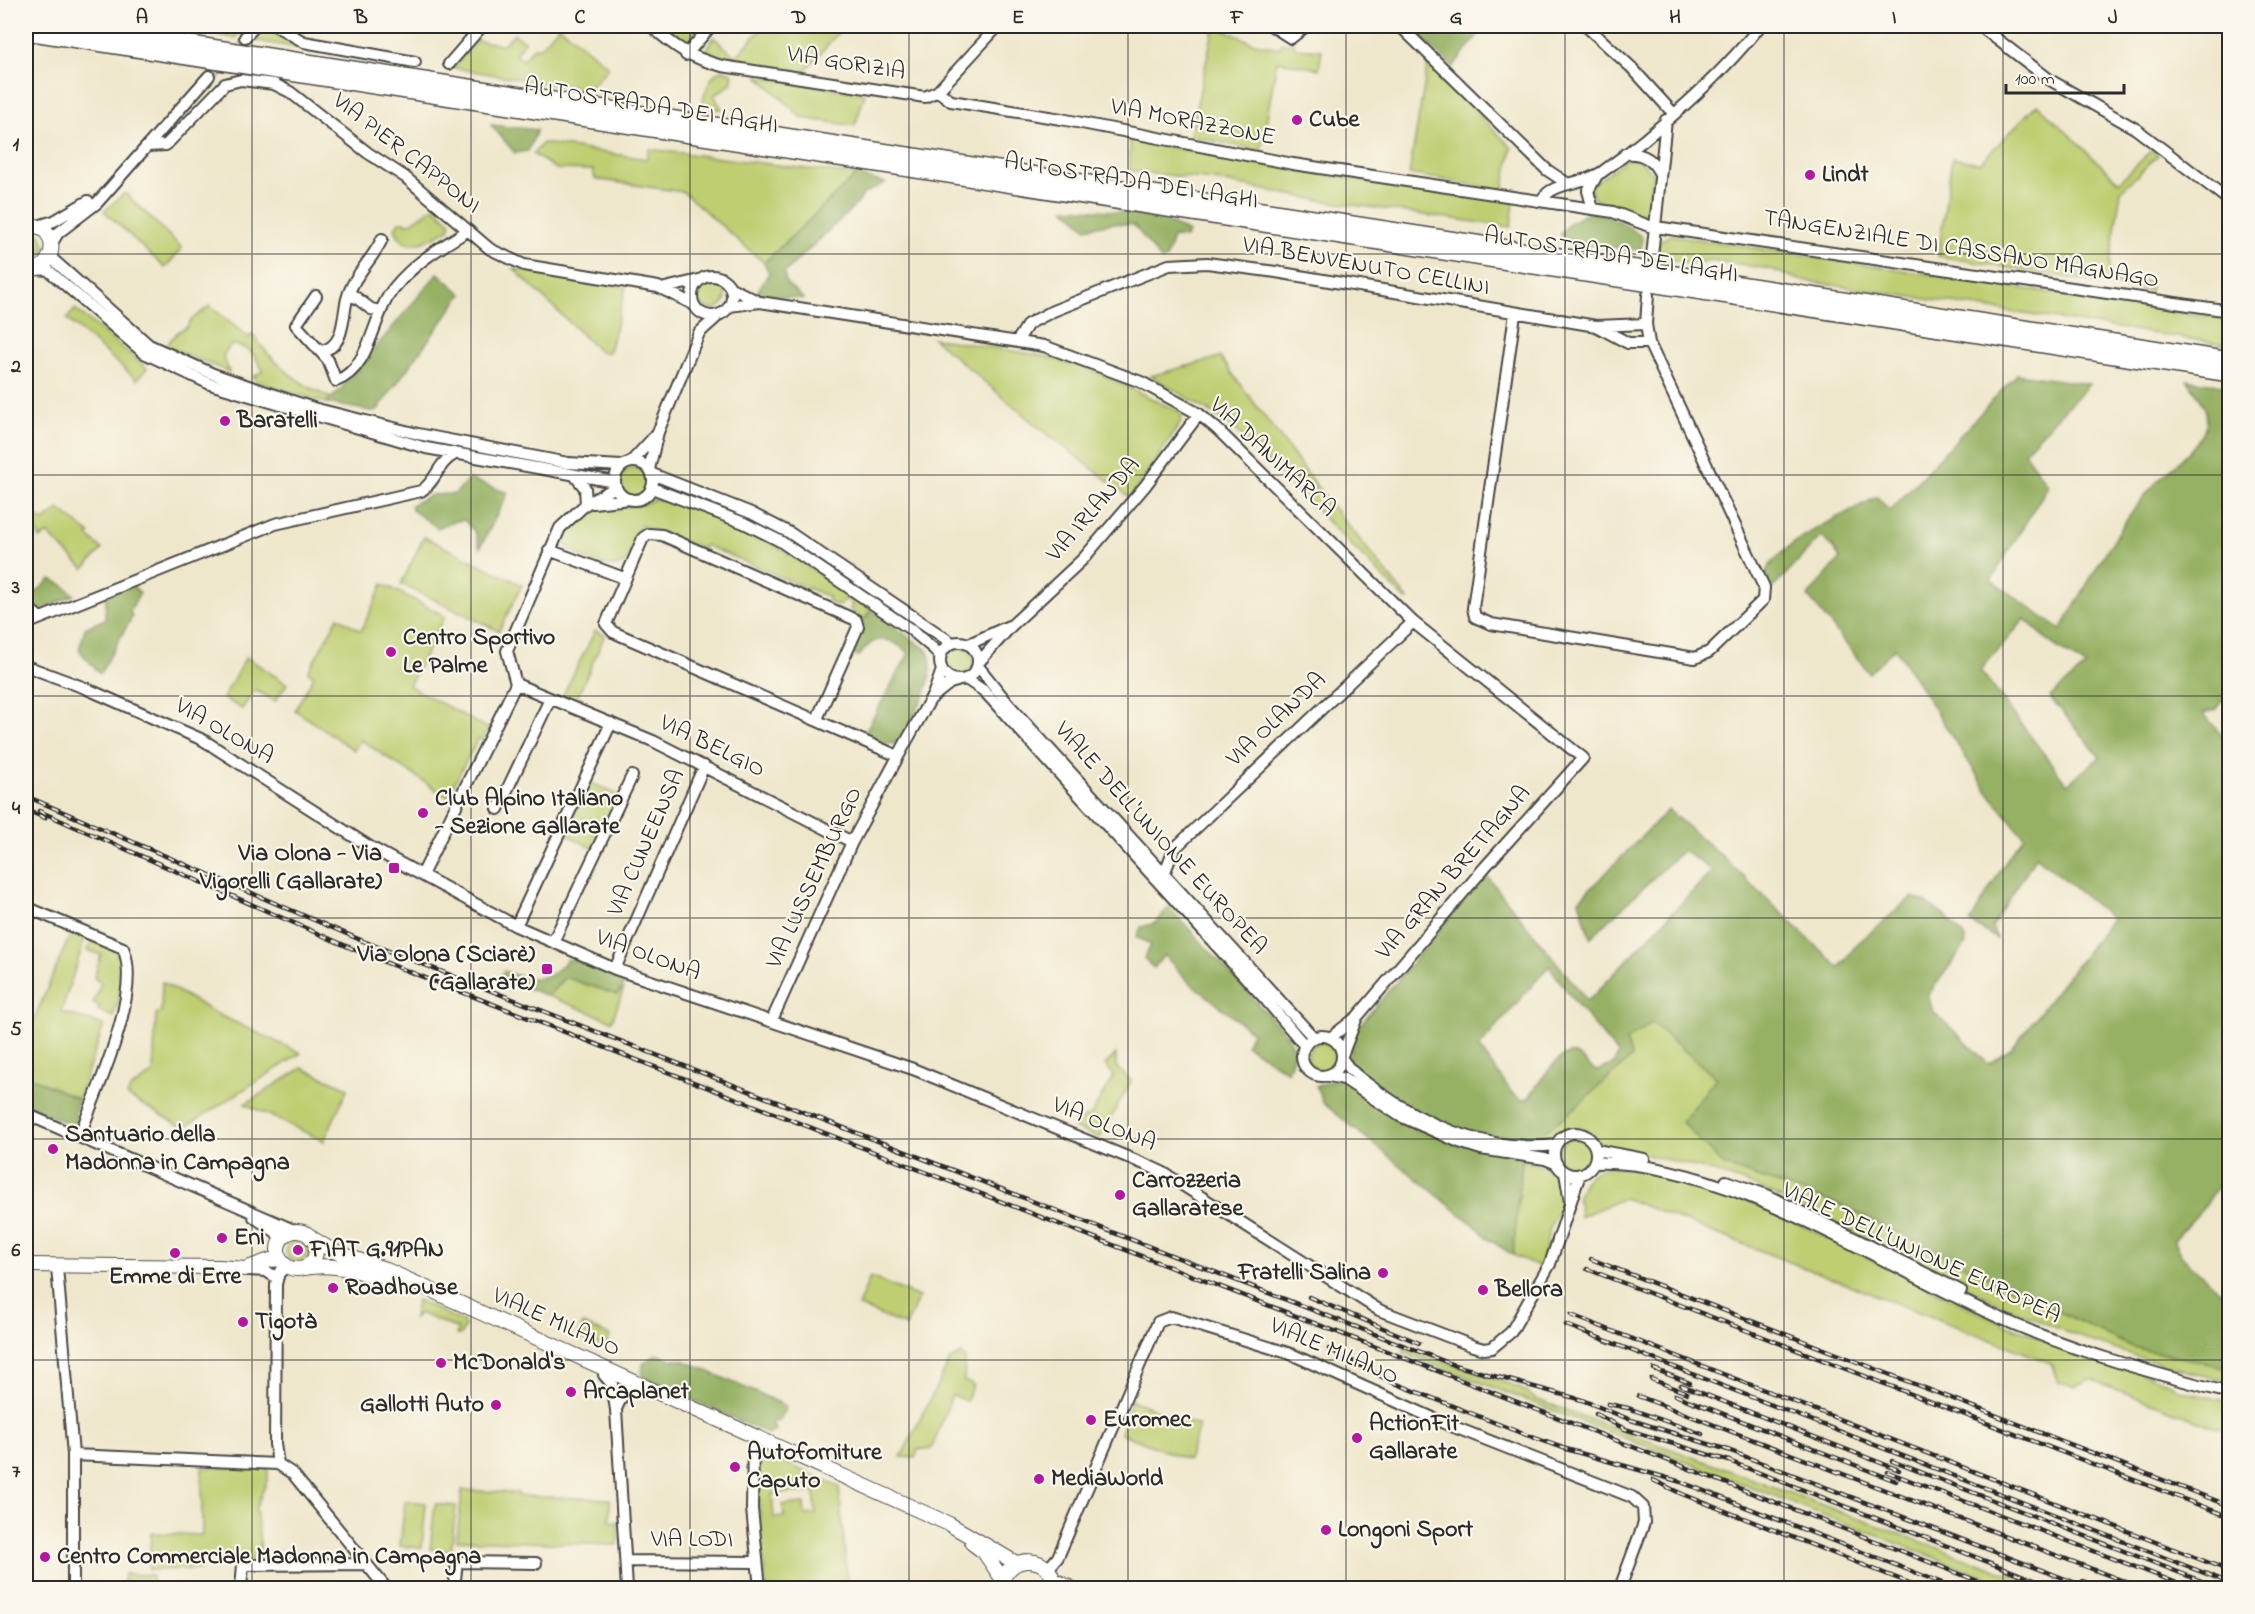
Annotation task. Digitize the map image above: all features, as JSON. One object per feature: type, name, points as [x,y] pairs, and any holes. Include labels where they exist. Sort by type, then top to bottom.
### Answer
[{"type":"highway","name":"AUTOSTRADA DEI LAGHI","points":[[76,26],[2229,360]]},
{"type":"highway","name":"AUTOSTRADA DEI LAGHI","points":[[26,32],[2229,374]]},
{"type":"main road","points":[[28,270],[51,250],[46,231],[29,224]]},
{"type":"main road","points":[[26,1265],[245,1269],[281,1255],[288,1234],[296,1231],[310,1237],[316,1254],[305,1268],[299,1269],[281,1255],[219,1267]]},
{"type":"main road","name":"VIALE MILANO","points":[[310,1237],[333,1251],[382,1268],[949,1524],[1016,1563]]},
{"type":"main road","name":"VIALE MILANO","points":[[305,1268],[328,1266],[396,1284],[753,1442],[972,1543],[984,1552],[1002,1584]]},
{"type":"main road","points":[[1002,1584],[1016,1563],[1025,1560],[1071,1588]]},
{"type":"street","points":[[244,37],[255,26]]},
{"type":"street","points":[[276,26],[304,42],[415,62]]},
{"type":"street","points":[[449,64],[482,26]]},
{"type":"street","name":"VIA GORIZIA","points":[[651,26],[686,55],[722,66],[925,97],[938,91]]},
{"type":"street","points":[[686,55],[711,26]]},
{"type":"street","points":[[938,91],[998,26]]},
{"type":"street","points":[[1272,26],[1291,38],[1306,26]]},
{"type":"street","points":[[1586,26],[1631,67],[1669,116],[1652,251],[1638,224]]},
{"type":"street","points":[[1542,200],[1551,190],[1579,183],[1598,175],[1625,154],[1736,55],[1760,26]]},
{"type":"street","points":[[1980,26],[2050,80],[2136,129],[2229,201]]},
{"type":"street","points":[[1405,27],[1547,170],[1568,184]]},
{"type":"street","name":"VIA PIER CAPPONI","points":[[51,250],[58,233],[97,203],[209,76]]},
{"type":"street","name":"VIA PIER CAPPONI","points":[[148,146],[155,148],[166,145],[225,84],[241,80],[274,84],[290,92],[368,153],[412,182],[490,249],[524,265],[662,288],[684,286],[717,276],[731,288]]},
{"type":"street","name":"VIA MORAZZONE","points":[[938,91],[951,101],[1061,118],[1220,151],[1593,209],[1624,216],[1638,224],[1654,227]]},
{"type":"street","points":[[1625,154],[1638,154],[1650,159],[1660,175]]},
{"type":"street","points":[[1547,170],[1551,190]]},
{"type":"street","points":[[1593,209],[1588,191],[1598,175]]},
{"type":"street","name":"VIA PIER CAPPONI","points":[[29,224],[54,221],[106,191]]},
{"type":"street","name":"TANGENZIALE DI CASSANO MAGNAGO","points":[[1656,208],[1665,219],[1685,229]]},
{"type":"street","name":"TANGENZIALE DI CASSANO MAGNAGO","points":[[1654,227],[1685,229],[2229,312]]},
{"type":"street","points":[[316,296],[296,325],[321,351],[336,381],[342,378],[364,352],[380,311],[393,289],[410,269],[467,231]]},
{"type":"street","points":[[321,351],[330,350],[340,338],[350,287],[376,252],[382,239]]},
{"type":"street","points":[[51,250],[149,345],[213,374],[313,408],[418,434],[568,463],[627,464],[638,462],[651,471],[751,513],[790,533],[951,643],[969,644]]},
{"type":"street","name":"VIA BENVENUTO CELLINI","points":[[1018,340],[1028,324],[1036,319],[1168,265],[1185,262],[1224,264],[1596,326],[1646,324]]},
{"type":"street","points":[[28,270],[48,270],[144,353],[177,371],[210,384],[426,448],[615,484],[630,499]]},
{"type":"street","points":[[699,280],[692,291],[699,333]]},
{"type":"street","name":"VIA PIER CAPPONI","points":[[662,288],[708,316],[720,314]]},
{"type":"street","points":[[586,504],[643,498],[652,488],[651,471],[658,432],[699,333],[729,306],[731,288]]},
{"type":"street","name":"VIA DANIMARCA","points":[[731,288],[760,302]]},
{"type":"street","points":[[1515,314],[1473,608],[1475,616],[1491,624],[1695,658],[1709,652],[1763,600],[1764,587],[1649,343],[1646,324],[1648,295]]},
{"type":"street","points":[[347,298],[354,296],[371,309],[380,311]]},
{"type":"street","name":"VIA DANIMARCA","points":[[729,306],[760,302],[1018,340],[1094,362],[1141,382],[1199,414],[1413,622],[1583,758]]},
{"type":"street","name":"VIA BENVENUTO CELLINI","points":[[1596,326],[1628,343],[1649,343]]},
{"type":"street","name":"VIA IRLANDA","points":[[978,664],[1012,625],[1083,559],[1145,486],[1199,414]]},
{"type":"street","points":[[422,875],[516,684],[507,651],[560,528],[586,504],[615,484],[627,464],[658,432]]},
{"type":"street","points":[[26,624],[275,524],[421,491],[434,480],[436,470],[426,448]]},
{"type":"street","points":[[436,470],[455,454]]},
{"type":"street","points":[[576,477],[585,488],[586,504]]},
{"type":"street","points":[[652,488],[744,523],[780,541],[910,629],[935,650],[940,657],[942,670]]},
{"type":"street","points":[[817,719],[858,627],[856,620],[662,535],[649,534],[643,538],[606,624],[613,632],[898,756]]},
{"type":"street","points":[[549,550],[624,578]]},
{"type":"street","points":[[26,606],[39,617]]},
{"type":"street","name":"VIA OLANDA","points":[[1164,874],[1172,851],[1413,622]]},
{"type":"street","name":"VIA IRLANDA","points":[[969,644],[1012,625]]},
{"type":"street","points":[[940,657],[944,648],[951,643]]},
{"type":"street","name":"VIALE DELL'UNIONE EUROPEA","points":[[969,644],[976,651],[978,664],[1010,706],[1314,1038]]},
{"type":"street","points":[[962,680],[978,664]]},
{"type":"street","name":"VIA OLONA","points":[[26,666],[85,687],[203,740],[338,827],[516,926],[615,969],[913,1069],[1162,1172],[1379,1310],[1430,1332],[1484,1349],[1500,1343],[1511,1332],[1550,1264],[1580,1174]]},
{"type":"street","name":"VIALE DELL'UNIONE EUROPEA","points":[[942,670],[984,691],[1266,1000],[1305,1046],[1303,1062],[1306,1069],[1320,1077],[1344,1079],[1392,1112],[1459,1142],[1481,1149],[1545,1159],[1557,1164]]},
{"type":"street","name":"VIA LUSSEMBURGO","points":[[772,1020],[852,842],[898,756],[932,699],[942,670]]},
{"type":"street","name":"VIA LUSSEMBURGO","points":[[932,699],[950,683],[962,680]]},
{"type":"street","name":"VIA BELGIO","points":[[516,684],[610,723],[704,766],[852,842]]},
{"type":"street","points":[[498,808],[550,699]]},
{"type":"street","points":[[516,926],[610,723]]},
{"type":"street","name":"VIA GRAN BRETAGNA","points":[[1330,1038],[1358,1017],[1485,867],[1583,758]]},
{"type":"street","name":"VIA CUNEENSA","points":[[615,969],[704,766]]},
{"type":"street","points":[[553,942],[632,776]]},
{"type":"street","points":[[1146,855],[1172,851]]},
{"type":"street","points":[[26,907],[123,948],[128,959],[124,1012],[79,1137]]},
{"type":"street","name":"VIA GRAN BRETAGNA","points":[[1343,1057],[1358,1017]]},
{"type":"street","points":[[1305,1046],[1314,1038],[1330,1038],[1340,1047],[1348,1068],[1377,1091],[1429,1122],[1485,1142],[1528,1146],[1556,1144],[1567,1135],[1581,1134],[1588,1138],[1596,1150],[1594,1163],[1580,1174],[1565,1173]]},
{"type":"street","points":[[1329,1076],[1340,1067],[1343,1057]]},
{"type":"street","points":[[26,1114],[244,1210],[280,1222],[296,1231]]},
{"type":"street","points":[[1556,1144],[1554,1154],[1557,1164],[1565,1173],[1571,1203]]},
{"type":"street","name":"VIALE DELL'UNIONE EUROPEA","points":[[1596,1150],[1682,1168],[1767,1196],[2038,1327],[2142,1364],[2229,1387]]},
{"type":"street","name":"VIALE DELL'UNIONE EUROPEA","points":[[1594,1163],[1636,1164],[1709,1183],[1765,1203],[2035,1333],[2142,1370],[2229,1393]]},
{"type":"street","points":[[244,1210],[273,1229],[281,1255],[275,1267],[275,1444],[278,1464]]},
{"type":"street","points":[[57,1267],[73,1455],[73,1588]]},
{"type":"street","points":[[245,1269],[266,1271],[275,1280]]},
{"type":"street","name":"VIALE MILANO","points":[[1050,1575],[1158,1322],[1171,1317],[1291,1354],[1443,1423],[1632,1497],[1643,1507],[1644,1523],[1620,1588]]},
{"type":"street","points":[[604,1375],[612,1384],[616,1410],[627,1588]]},
{"type":"street","points":[[616,1410],[623,1394],[633,1388]]},
{"type":"street","points":[[753,1442],[752,1509],[760,1588]]},
{"type":"street","points":[[73,1455],[278,1464],[293,1474],[386,1588]]},
{"type":"street","name":"VIA LODI","points":[[626,1561],[758,1562]]},
{"type":"street","points":[[454,1588],[457,1562],[536,1563]]},
{"type":"street","points":[[242,1588],[243,1565],[366,1564]]},
{"type":"green space","points":[[162,26],[245,26],[235,38]]},
{"type":"green space","points":[[265,26],[269,26],[309,50],[253,40]]},
{"type":"green space","points":[[559,26],[609,67],[588,90],[453,68],[477,40],[502,45],[514,34],[525,42],[515,54],[523,60],[534,47],[541,47]]},
{"type":"green space","points":[[660,26],[698,28],[687,43],[681,45]]},
{"type":"green space","points":[[757,26],[844,26],[804,72],[712,57],[706,52],[713,37],[736,57],[761,29]]},
{"type":"green space","points":[[1214,26],[1254,43],[1279,48],[1282,44],[1294,42],[1295,48],[1322,50],[1319,69],[1277,61],[1261,151],[1190,136]]},
{"type":"green space","points":[[1421,26],[1485,26],[1453,67],[1417,34]]},
{"type":"green space","points":[[1428,63],[1512,148],[1503,190],[1409,174]]},
{"type":"green space","points":[[723,70],[733,74],[731,84],[714,95],[722,109],[699,110],[710,80]]},
{"type":"green space","points":[[758,76],[865,94],[855,126],[802,118]]},
{"type":"green space","points":[[2037,104],[2119,182],[2152,150],[2158,155],[2121,191],[2108,275],[2151,283],[2150,291],[1938,256],[1952,158],[1980,163]]},
{"type":"green space","points":[[491,125],[537,130],[528,151],[515,153]]},
{"type":"green space","points":[[1130,140],[1312,173],[1514,202],[1511,227],[1318,200],[1214,180],[1130,171]]},
{"type":"green space","points":[[543,143],[646,159],[649,149],[856,175],[764,263],[683,192],[595,179],[593,170],[556,169],[533,154]]},
{"type":"green space","points":[[1626,159],[1638,159],[1653,174],[1646,219],[1641,220],[1622,208],[1593,199],[1591,186]]},
{"type":"green space","points":[[856,175],[885,183],[863,194],[859,202],[784,273],[786,283],[804,299],[756,294],[769,273],[764,263]]},
{"type":"green space","points":[[125,193],[182,248],[165,268],[104,211]]},
{"type":"green space","points":[[434,207],[451,223],[449,229],[419,243],[405,242],[399,237],[395,228],[399,222],[411,223]]},
{"type":"green space","points":[[1065,208],[1144,216],[1188,232],[1186,238],[1173,237],[1166,259],[1161,260],[1134,225],[1113,223],[1086,228]]},
{"type":"green space","points":[[1588,213],[1610,217],[1629,227],[1642,237],[1641,250],[1570,244],[1560,234],[1571,222]]},
{"type":"green space","points":[[26,230],[40,234],[45,244],[43,255],[35,262],[26,263]]},
{"type":"green space","points":[[1671,235],[2224,319],[2229,324],[2229,345],[1800,280],[1770,269],[1710,260],[1692,264],[1654,256],[1657,242]]},
{"type":"green space","points":[[514,269],[626,287],[609,352],[600,352]]},
{"type":"green space","points":[[438,273],[462,294],[376,412],[326,403],[340,390]]},
{"type":"green space","points":[[712,281],[722,285],[726,295],[722,305],[712,309],[702,305],[698,295],[702,285]]},
{"type":"green space","points":[[210,306],[249,338],[252,334],[287,372],[319,393],[331,398],[326,403],[257,382],[253,377],[263,371],[254,356],[243,347],[231,345],[223,355],[229,372],[175,350],[167,344],[179,331],[186,328],[191,320]]},
{"type":"green space","points":[[75,309],[147,368],[137,380],[67,319]]},
{"type":"green space","points":[[933,338],[1044,356],[1094,371],[1178,411],[1182,416],[1180,424],[1130,498],[1032,422]]},
{"type":"green space","points":[[1220,357],[1321,492],[1408,599],[1407,601],[1230,424],[1151,376]]},
{"type":"green space","points":[[2017,374],[2089,384],[2024,452],[2048,486],[1991,580],[2061,630],[2101,560],[2134,510],[2153,486],[2188,453],[2202,435],[2206,425],[2206,412],[2187,380],[2229,386],[2229,693],[2216,710],[2203,713],[2229,744],[2229,1167],[2206,1205],[2174,1240],[2182,1257],[2229,1299],[2229,1368],[2132,1347],[1840,1205],[1723,1165],[1682,1122],[1716,1078],[1652,1023],[1626,1041],[1632,1057],[1568,1114],[1541,1134],[1522,1161],[1513,1255],[1488,1239],[1480,1230],[1323,1103],[1316,1086],[1338,1079],[1351,1052],[1349,1038],[1486,875],[1587,1000],[1590,999],[1712,871],[1683,850],[1590,938],[1579,900],[1668,810],[1723,857],[1839,968],[1857,944],[1912,897],[1924,901],[1945,916],[1964,936],[1966,944],[1928,995],[1933,1011],[1989,1064],[2013,1047],[2112,919],[2036,856],[1992,927],[1997,939],[1970,922],[2009,856],[2024,837],[1990,795],[1895,648],[1869,673],[1808,596],[1840,559],[1833,547],[1821,536],[1773,588],[1765,573],[1785,550],[1800,539],[1877,497],[1890,511]],"holes":[[[2025,619],[2052,644],[2086,666],[2050,697],[2100,757],[2067,784],[1980,670]],[[1549,966],[1618,1054],[1614,1064],[1597,1071],[1578,1055],[1569,1054],[1562,1057],[1549,1070],[1529,1098],[1521,1100],[1512,1093],[1479,1047]]]},
{"type":"green space","points":[[634,468],[644,472],[648,482],[644,492],[634,496],[624,492],[620,482],[624,472]]},
{"type":"green space","points":[[469,479],[508,493],[480,548],[475,532],[464,520],[451,522],[438,528],[412,510],[411,505],[431,495],[455,494]]},
{"type":"green space","points":[[655,499],[684,504],[713,513],[741,526],[796,558],[871,610],[863,621],[850,609],[852,603],[846,599],[839,606],[827,601],[829,597],[705,545],[703,549],[641,525],[625,563],[619,566],[601,564],[582,557],[562,541],[568,527],[578,517],[603,509],[644,504]]},
{"type":"green space","points":[[59,509],[90,534],[88,536],[102,549],[84,569],[48,534],[40,539],[32,519],[36,517],[44,521]]},
{"type":"green space","points":[[424,537],[522,585],[499,631],[401,584]]},
{"type":"green space","points":[[51,579],[63,585],[74,595],[41,610],[29,599]]},
{"type":"green space","points":[[131,584],[140,593],[130,611],[132,617],[100,674],[79,650],[85,628],[105,619],[106,596]]},
{"type":"green space","points":[[383,584],[445,616],[409,686],[489,729],[482,740],[478,739],[447,797],[361,740],[354,750],[295,710],[314,676],[308,672],[338,617],[361,631]]},
{"type":"green space","points":[[871,610],[927,650],[930,660],[931,671],[919,706],[903,737],[889,744],[864,734],[909,653],[889,640],[877,640],[859,656],[852,654],[863,621]]},
{"type":"green space","points":[[595,631],[605,635],[575,702],[562,697]]},
{"type":"green space","points":[[959,647],[969,651],[973,661],[969,671],[959,675],[949,671],[945,661],[949,651]]},
{"type":"green space","points":[[246,657],[287,684],[275,701],[255,690],[242,709],[223,698]]},
{"type":"green space","points":[[589,782],[618,795],[594,849],[564,833]]},
{"type":"green space","points":[[1169,907],[1288,1036],[1294,1053],[1288,1072],[1246,1045],[1252,1032],[1188,981],[1164,955],[1154,968],[1144,958],[1151,945],[1137,937],[1141,927],[1155,923]]},
{"type":"green space","points":[[71,933],[85,938],[61,1012],[104,1025],[78,1099],[26,1075],[26,1038]]},
{"type":"green space","points":[[92,941],[112,948],[123,963],[119,999],[113,1017],[97,1010],[100,1006],[93,1003],[101,983],[94,978],[101,955],[87,950]]},
{"type":"green space","points":[[567,959],[593,965],[626,981],[617,995],[565,977],[548,996],[499,977],[504,971],[530,978],[546,976],[554,973]]},
{"type":"green space","points":[[565,977],[617,995],[624,988],[612,1021],[548,996]]},
{"type":"green space","points":[[162,982],[215,1013],[301,1053],[184,1128],[127,1096],[130,1089],[153,1073],[156,1014],[161,1012]]},
{"type":"green space","points":[[1652,1022],[1716,1078],[1723,1165],[1840,1205],[2132,1347],[2229,1368],[2229,1381],[2196,1374],[2062,1330],[1964,1287],[1821,1216],[1752,1185],[1688,1165],[1602,1145],[1592,1134],[1576,1127],[1534,1143],[1541,1134],[1568,1114],[1631,1057],[1626,1041]]},
{"type":"green space","points":[[1322,1042],[1332,1046],[1336,1056],[1332,1066],[1322,1070],[1312,1066],[1308,1056],[1312,1046]]},
{"type":"green space","points":[[1116,1054],[1116,1067],[1131,1081],[1100,1138],[1074,1128],[1076,1123],[1091,1115],[1114,1075],[1105,1065]]},
{"type":"green space","points":[[302,1068],[348,1088],[324,1141],[245,1104]]},
{"type":"green space","points":[[26,1075],[78,1099],[74,1114],[79,1117],[75,1125],[26,1104]]},
{"type":"green space","points":[[1575,1137],[1587,1141],[1591,1153],[1587,1165],[1575,1169],[1563,1165],[1559,1153],[1563,1141]]},
{"type":"green space","points":[[1522,1161],[1550,1170],[1562,1188],[1561,1210],[1552,1222],[1540,1267],[1513,1255]]},
{"type":"green space","points":[[1603,1167],[1643,1169],[1695,1182],[1764,1207],[2004,1324],[2170,1383],[2178,1390],[2229,1402],[2229,1433],[2090,1379],[2074,1386],[2058,1382],[2051,1363],[1624,1198],[1580,1217],[1577,1200],[1580,1190],[1589,1177]]},
{"type":"green space","points":[[297,1240],[305,1243],[308,1251],[305,1259],[297,1262],[289,1259],[286,1251],[289,1243]]},
{"type":"green space","points":[[870,1277],[919,1297],[906,1326],[858,1306]]},
{"type":"green space","points":[[417,1300],[463,1322],[465,1326],[461,1335],[456,1335],[458,1329],[419,1313],[414,1319]]},
{"type":"green space","points":[[583,1324],[610,1336],[605,1348],[578,1336]]},
{"type":"green space","points":[[1404,1348],[1518,1387],[1536,1399],[2046,1588],[2013,1588],[1404,1353]]},
{"type":"green space","points":[[657,1354],[671,1360],[683,1360],[786,1406],[780,1420],[772,1423],[776,1431],[768,1434],[642,1377],[643,1364]]},
{"type":"green space","points":[[961,1354],[965,1359],[964,1381],[973,1385],[966,1401],[952,1395],[932,1448],[918,1450],[915,1458],[901,1457],[950,1360]]},
{"type":"green space","points":[[1131,1400],[1199,1426],[1188,1460],[1120,1433]]},
{"type":"green space","points":[[759,1451],[839,1487],[848,1588],[766,1588],[755,1459]],"holes":[[[814,1491],[816,1514],[805,1515],[804,1503],[783,1505],[784,1517],[774,1518],[772,1494]]]},
{"type":"green space","points":[[268,1467],[268,1478],[256,1508],[262,1559],[200,1560],[200,1569],[149,1570],[151,1533],[202,1535],[202,1468]]},
{"type":"green space","points":[[462,1490],[518,1493],[518,1496],[610,1499],[610,1521],[618,1522],[618,1545],[457,1540]]},
{"type":"green space","points":[[405,1501],[426,1503],[422,1548],[400,1546]]},
{"type":"green space","points":[[435,1504],[456,1506],[451,1552],[430,1549]]},
{"type":"green space","points":[[124,1574],[152,1575],[152,1588],[123,1588]]},
{"type":"tunnel","points":[[209,76],[245,37]]},
{"type":"railway","points":[[26,796],[363,941],[1454,1365],[1582,1400],[1631,1420],[1728,1450],[2089,1588]]},
{"type":"railway","points":[[26,810],[45,818]]},
{"type":"railway","points":[[39,811],[369,956],[1996,1588]]},
{"type":"railway","points":[[1591,1259],[2230,1506]]},
{"type":"railway","points":[[1587,1269],[2230,1517]]},
{"type":"railway","points":[[1309,1297],[1419,1343]]},
{"type":"railway","points":[[1571,1315],[2230,1571]]},
{"type":"railway","points":[[1566,1325],[2230,1583]]},
{"type":"railway","points":[[1329,1349],[1392,1382],[1521,1433],[1566,1449],[1681,1482],[1955,1588]]},
{"type":"railway","points":[[1654,1369],[1690,1383]]},
{"type":"railway","points":[[1651,1379],[1687,1393]]},
{"type":"railway","points":[[1681,1385],[1899,1470]]},
{"type":"railway","points":[[1675,1395],[1896,1481]]},
{"type":"railway","points":[[1638,1396],[2142,1588]]},
{"type":"railway","points":[[1608,1404],[1628,1408],[1702,1434]]},
{"type":"railway","points":[[1596,1414],[1625,1429],[1729,1461],[2055,1588]]},
{"type":"railway","points":[[1892,1461],[2219,1588]]},
{"type":"railway","points":[[1888,1472],[2190,1588]]},
{"type":"railway","points":[[1653,1480],[1682,1494],[1922,1588]]},
{"type":"railway","points":[[2083,1581],[2103,1588]]},
{"type":"place","name":"Cube","points":[[1297,120]]},
{"type":"place","name":"Lindt","points":[[1810,175]]},
{"type":"place","name":"Baratelli","points":[[225,421]]},
{"type":"place","name":"Centro Sportivo Le Palme","points":[[391,652]]},
{"type":"place","name":"Club Alpino Italiano - Sezione Gallarate","points":[[423,813]]},
{"type":"place","name":"Via Olona - Via Vigorelli (Gallarate)","points":[[394,868]]},
{"type":"place","name":"Via Olona (Sciarè) (Gallarate)","points":[[547,969]]},
{"type":"place","name":"Santuario della Madonna in Campagna","points":[[53,1149]]},
{"type":"place","name":"Carrozzeria Gallaratese","points":[[1120,1195]]},
{"type":"place","name":"Eni","points":[[222,1238]]},
{"type":"place","name":"FIAT G.91PAN","points":[[298,1250]]},
{"type":"place","name":"Emme di Erre","points":[[175,1253]]},
{"type":"place","name":"Fratelli Salina","points":[[1383,1273]]},
{"type":"place","name":"Roadhouse","points":[[333,1288]]},
{"type":"place","name":"Bellora","points":[[1483,1290]]},
{"type":"place","name":"Tigotà","points":[[243,1322]]},
{"type":"place","name":"McDonald's","points":[[441,1363]]},
{"type":"place","name":"Arcaplanet","points":[[571,1392]]},
{"type":"place","name":"Gallotti Auto","points":[[496,1405]]},
{"type":"place","name":"Euromec","points":[[1091,1420]]},
{"type":"place","name":"ActionFit Gallarate","points":[[1357,1438]]},
{"type":"place","name":"Autoforniture Caputo","points":[[735,1467]]},
{"type":"place","name":"MediaWorld","points":[[1039,1479]]},
{"type":"place","name":"Longoni Sport","points":[[1326,1530]]},
{"type":"place","name":"Centro Commerciale Madonna in Campagna","points":[[45,1557]]}]
